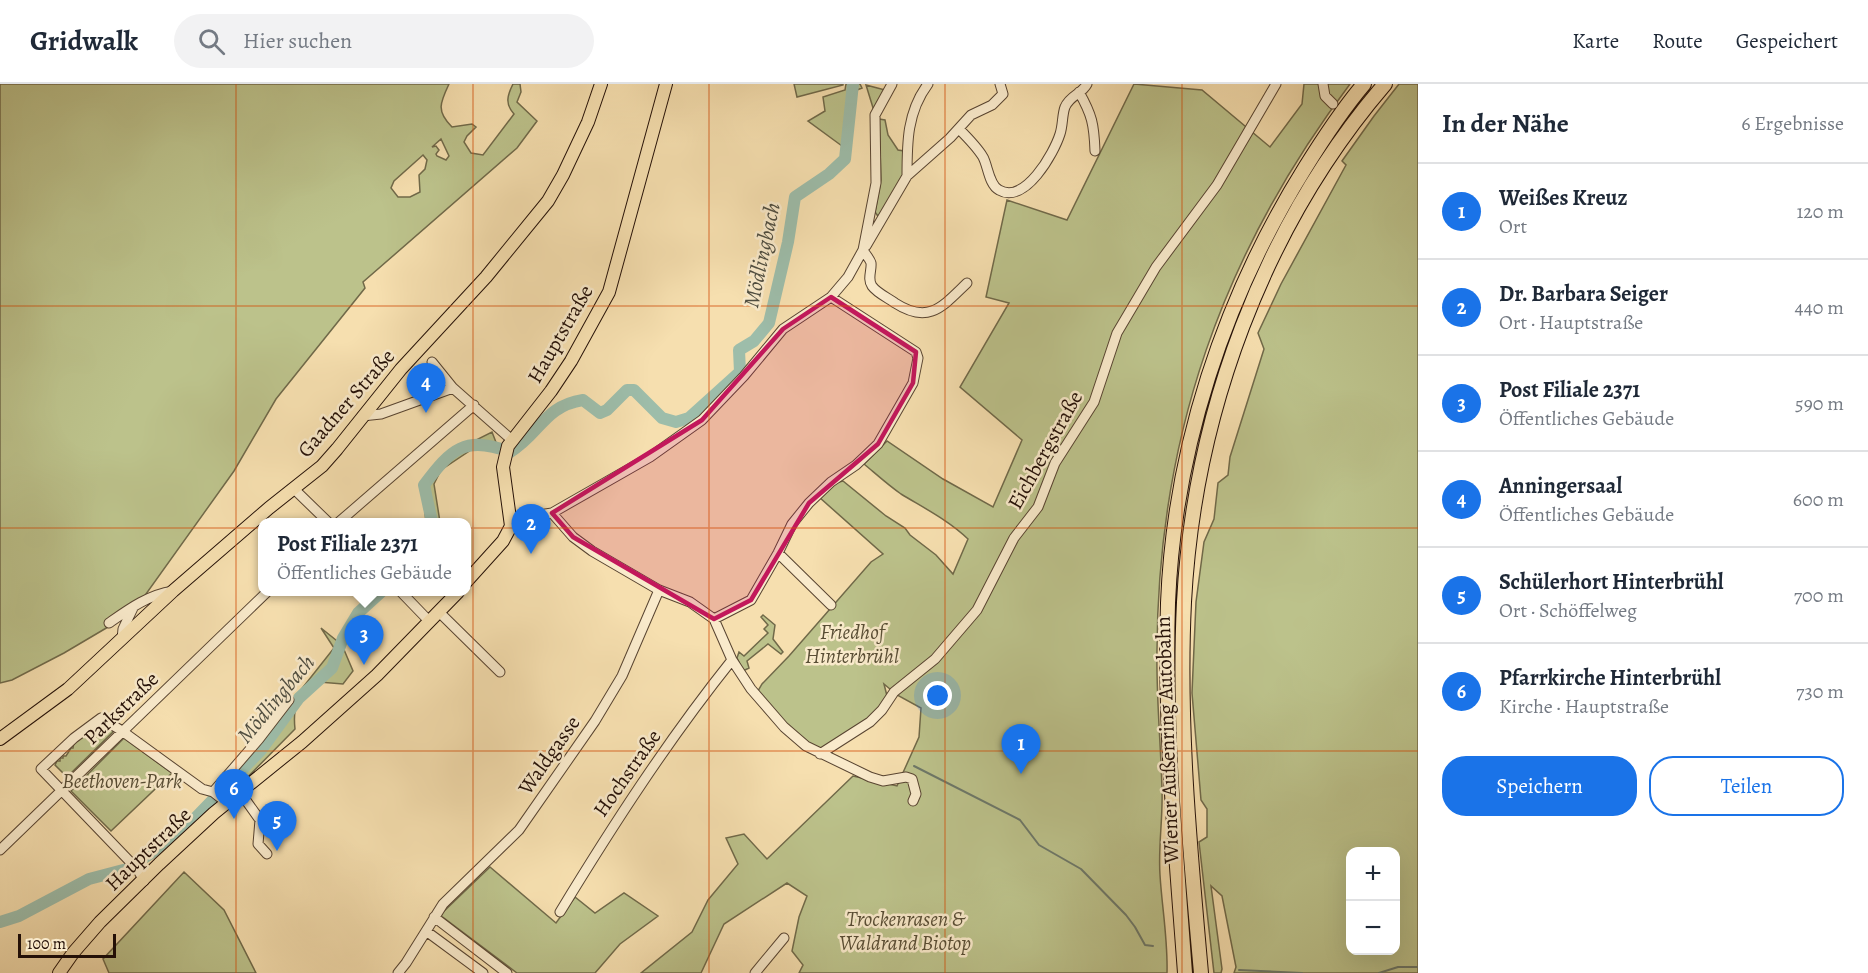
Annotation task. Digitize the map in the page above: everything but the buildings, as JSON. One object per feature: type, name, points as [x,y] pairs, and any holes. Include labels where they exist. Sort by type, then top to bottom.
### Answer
[{"type":"highway","name":"Wiener Außenring Autobahn","points":[[1185,973],[1167,684],[1168,601],[1174,529],[1184,470],[1203,394],[1227,322],[1255,258],[1283,203],[1323,139],[1364,84]]},
{"type":"highway","name":"Wiener Außenring Autobahn","points":[[1201,973],[1189,825],[1182,682],[1184,601],[1200,475],[1217,400],[1240,331],[1268,267],[1297,212],[1335,149],[1385,84]]},
{"type":"main road","name":"Gaadner Straße","points":[[0,739],[68,689],[173,591],[322,466],[338,449],[401,369],[486,277],[536,217],[563,175],[588,122],[601,84]]},
{"type":"main road","name":"Hauptstraße","points":[[509,446],[571,361],[609,292],[666,84]]},
{"type":"main road","points":[[471,576],[503,541],[511,526],[503,467],[509,446]]},
{"type":"main road","name":"Hauptstraße","points":[[59,973],[73,953],[141,875],[190,835],[219,797],[240,792],[302,742],[361,689],[453,596]]},
{"type":"street","points":[[892,84],[875,115],[876,183],[863,250],[871,262],[870,282],[874,288],[907,311],[919,314],[934,312],[967,282]]},
{"type":"street","points":[[907,176],[908,134],[912,114],[928,84]]},
{"type":"street","points":[[511,526],[532,516],[552,513],[650,456],[702,420],[744,376],[783,329],[831,297],[848,277],[907,176],[959,129],[970,116],[992,105],[1003,94],[1000,84]]},
{"type":"street","points":[[959,129],[982,156],[994,185],[999,190],[1010,193],[1019,191],[1041,172],[1062,130],[1064,108],[1071,97],[1085,89],[1087,84]]},
{"type":"street","name":"Eichbergstraße","points":[[820,754],[870,722],[882,710],[894,692],[935,659],[977,610],[1014,538],[1038,507],[1055,463],[1094,402],[1117,333],[1156,267],[1217,185],[1276,84]]},
{"type":"street","points":[[1323,84],[1325,96],[1333,104]]},
{"type":"street","points":[[1079,92],[1089,109],[1094,125],[1095,151]]},
{"type":"street","points":[[714,619],[752,600],[792,524],[809,503],[831,482],[856,465],[879,444],[913,382],[918,358],[916,352],[831,297]]},
{"type":"street","points":[[432,362],[453,388],[474,405],[509,446]]},
{"type":"street","points":[[362,416],[381,414],[453,388]]},
{"type":"street","points":[[344,518],[474,405]]},
{"type":"street","points":[[293,488],[324,518]]},
{"type":"street","points":[[552,513],[573,537],[592,551],[659,590],[690,602],[714,619],[732,660],[751,689],[784,727],[806,746],[870,777],[883,781],[906,777],[912,779],[916,794],[913,801]]},
{"type":"street","points":[[778,553],[831,605]]},
{"type":"street","name":"Waldgasse","points":[[398,973],[443,904],[519,830],[595,722],[622,676],[659,590]]},
{"type":"street","points":[[109,623],[134,605],[173,591]]},
{"type":"street","name":"Parkstraße","points":[[0,850],[262,596]]},
{"type":"street","points":[[406,596],[430,622]]},
{"type":"street","points":[[122,639],[123,629],[134,605]]},
{"type":"street","points":[[439,612],[500,672]]},
{"type":"street","name":"Hochstraße","points":[[561,912],[630,799],[707,691],[732,660]]},
{"type":"street","points":[[141,875],[41,769],[74,738],[101,718],[202,789],[219,797],[289,700]]},
{"type":"street","points":[[240,792],[260,820],[258,844],[267,854]]},
{"type":"street","points":[[434,917],[507,973]]},
{"type":"street","points":[[426,931],[483,973]]},
{"type":"street","points":[[755,973],[783,938]]},
{"type":"highlighted area","points":[[831,297],[916,352],[913,383],[878,444],[809,503],[751,600],[714,619],[573,537],[552,513],[702,420],[783,329]]},
{"type":"green space","points":[[0,84],[449,84],[441,107],[444,116],[452,127],[472,124],[476,127],[464,142],[471,153],[483,155],[514,114],[509,107],[508,96],[513,84],[520,84],[521,92],[517,102],[537,121],[517,148],[363,282],[365,288],[276,399],[234,471],[136,608],[64,653],[12,680],[0,683]],"holes":[[[441,139],[449,156],[446,160],[437,156],[439,150],[436,146],[432,147]],[[423,155],[427,160],[425,169],[419,175],[420,192],[410,197],[398,197],[391,188],[394,181]]]},
{"type":"green space","points":[[794,84],[843,84],[843,85],[797,97]]},
{"type":"green space","points":[[846,84],[860,84],[862,88],[849,93],[842,146],[808,121],[825,111],[823,97],[845,90]]},
{"type":"green space","points":[[1134,84],[1202,90],[1270,147],[1302,104],[1304,84],[1350,84],[1305,148],[1266,214],[1233,282],[1206,351],[1185,422],[1170,496],[1160,571],[1157,650],[1162,791],[1160,864],[1167,973],[799,973],[803,965],[792,951],[799,917],[807,896],[787,883],[724,924],[701,973],[641,973],[692,932],[708,900],[738,864],[726,838],[744,834],[767,859],[853,776],[897,786],[919,737],[921,708],[897,695],[884,684],[888,700],[882,710],[823,748],[815,747],[797,735],[758,691],[871,562],[883,554],[819,497],[835,483],[843,481],[886,516],[905,528],[910,535],[936,555],[953,574],[968,539],[944,520],[896,491],[864,464],[887,441],[943,479],[993,507],[1022,440],[960,387],[1009,303],[986,297],[1007,200],[1067,220]]},
{"type":"green space","points":[[1399,84],[1418,84],[1418,973],[1234,973],[1236,967],[1222,896],[1211,886],[1222,969],[1221,973],[1214,973],[1199,842],[1207,837],[1207,809],[1201,800],[1192,693],[1196,602],[1204,542],[1214,519],[1218,483],[1228,475],[1230,457],[1264,349],[1258,333],[1281,284],[1346,165],[1342,161]]},
{"type":"green space","points":[[866,85],[885,90],[874,111]]},
{"type":"green space","points":[[879,119],[885,120],[888,135],[898,150],[904,151],[905,172],[880,219],[875,212],[881,180]]},
{"type":"green space","points":[[492,432],[499,450],[471,450],[441,470],[434,484],[439,518],[426,518],[422,485],[466,445]]},
{"type":"green space","points":[[763,615],[775,625],[773,639],[783,652],[781,654],[768,644],[747,661],[749,668],[743,671],[737,658],[739,652],[744,656],[768,633],[764,629],[768,625],[761,617]]},
{"type":"green space","points":[[321,628],[342,645],[353,671],[343,684],[319,682],[296,706],[295,729],[232,793],[221,791],[334,648]]},
{"type":"green space","points":[[108,725],[115,730],[67,777],[55,765],[73,748],[74,742]]},
{"type":"green space","name":"Beethoven-Park","points":[[124,738],[172,773],[111,831],[71,791]]},
{"type":"green space","points":[[490,867],[556,923],[575,897],[595,913],[624,893],[658,916],[620,944],[595,973],[517,973],[440,915]]},
{"type":"green space","points":[[184,872],[224,910],[256,973],[109,973],[103,959]]},
{"type":"waterway","name":"Mödlingbach","points":[[431,518],[424,485],[442,462],[460,449],[470,445],[481,445],[510,452],[559,408],[583,400],[600,413],[607,410],[627,390],[634,390],[662,418],[676,422],[689,418],[740,372],[739,350],[754,341],[769,323],[788,242],[795,197],[829,174],[845,159],[853,84]]},
{"type":"waterway","name":"Mödlingbach","points":[[0,922],[19,916],[89,879],[127,869],[179,835],[261,750],[299,698],[332,668],[343,638],[358,613],[377,596]]},
{"type":"waterway","points":[[914,766],[1020,820],[1039,845],[1081,869],[1126,915],[1145,945],[1153,946]]},
{"type":"waterway","points":[[1379,973],[1398,967],[1418,967]]},
{"type":"waterway","points":[[1239,970],[1302,973]]},
{"type":"place","name":"Anningersaal","points":[[426,413]]},
{"type":"place","name":"Dr. Barbara Seiger","points":[[531,554]]},
{"type":"place","name":"Post Filiale 2371","points":[[364,665]]},
{"type":"place","name":"Weißes Kreuz","points":[[1021,774]]},
{"type":"place","name":"Pfarrkirche Hinterbrühl","points":[[234,819]]},
{"type":"place","name":"Schülerhort Hinterbrühl","points":[[277,851]]},
{"type":"park label","name":"Friedhof Hinterbrühl","points":[[852,644]]},
{"type":"park label","name":"Trockenrasen & Waldrand Biotop","points":[[905,931]]}]
